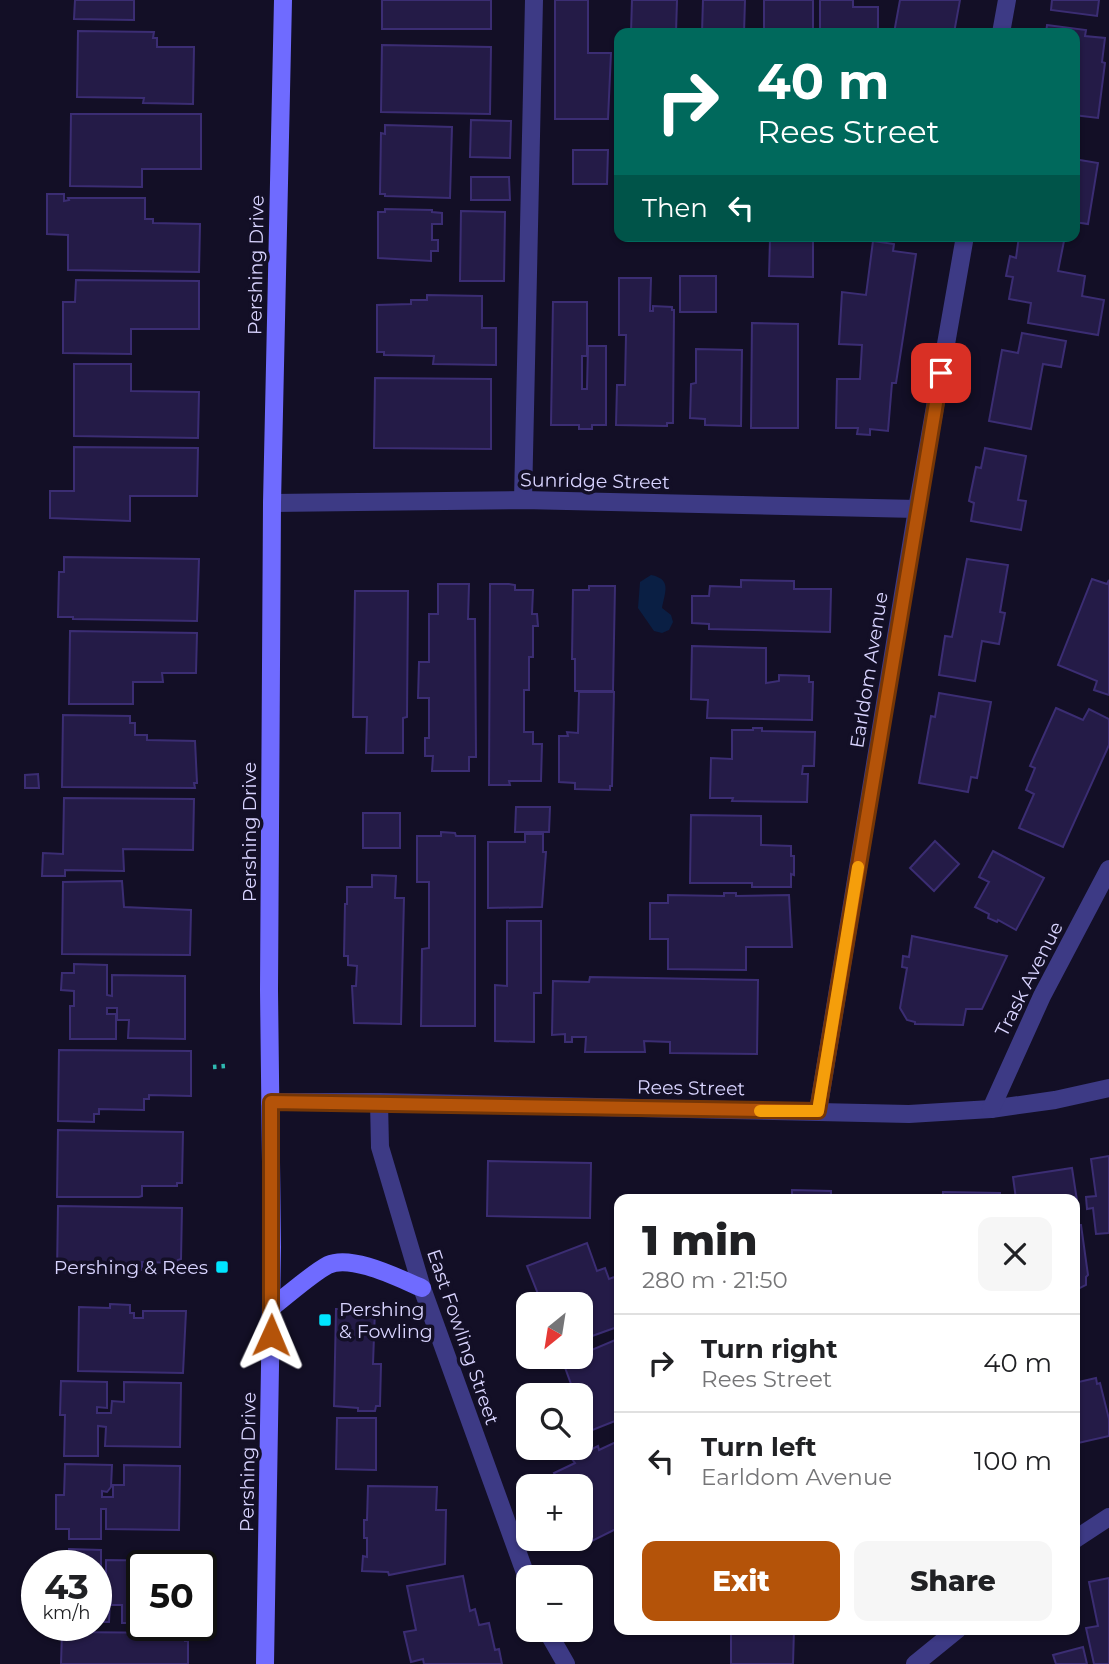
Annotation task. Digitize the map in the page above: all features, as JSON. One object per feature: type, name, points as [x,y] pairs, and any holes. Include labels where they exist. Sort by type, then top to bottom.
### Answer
[{"type":"main road","name":"Pershing Drive","points":[[265,1664],[271,1308],[272,503],[283,0]]},
{"type":"main road","points":[[271,1308],[330,1264],[355,1264],[422,1288]]},
{"type":"street","points":[[523,500],[534,0]]},
{"type":"street","points":[[1002,28],[1007,0]]},
{"type":"street","name":"Earldom Avenue","points":[[818,1111],[964,242]]},
{"type":"street","name":"Sunridge Street","points":[[272,503],[523,500],[917,509]]},
{"type":"street","name":"Trask Avenue","points":[[991,1109],[1042,996],[1109,869]]},
{"type":"street","name":"Rees Street","points":[[271,1102],[909,1114],[991,1109],[1055,1100],[1109,1088]]},
{"type":"street","name":"East Fowling Street","points":[[379,1102],[380,1147],[422,1288],[522,1565]]},
{"type":"street","points":[[1080,1536],[1109,1517]]},
{"type":"street","points":[[915,1664],[951,1635]]},
{"type":"street","points":[[553,1642],[566,1664]]},
{"type":"path","points":[[213,1067],[226,1066]]},
{"type":"water","points":[[651,575],[662,580],[666,587],[662,608],[671,615],[673,622],[669,630],[662,633],[654,631],[638,608],[640,582]]},
{"type":"building","points":[[75,0],[134,0],[134,20],[74,19]]},
{"type":"building","points":[[382,0],[491,0],[491,29],[382,29]]},
{"type":"building","points":[[555,0],[588,0],[588,53],[611,53],[608,119],[555,119]]},
{"type":"building","points":[[632,0],[677,0],[676,28],[631,28]]},
{"type":"building","points":[[703,0],[745,0],[744,28],[702,28]]},
{"type":"building","points":[[764,0],[813,0],[813,28],[764,28]]},
{"type":"building","points":[[820,0],[853,0],[853,7],[878,7],[878,28],[820,28]]},
{"type":"building","points":[[900,0],[960,0],[955,28],[895,28]]},
{"type":"building","points":[[1052,0],[1099,0],[1097,16],[1051,10]]},
{"type":"building","points":[[1047,25],[1070,28],[1047,28]]},
{"type":"building","points":[[1080,29],[1086,30],[1085,36],[1105,38],[1102,62],[1105,63],[1098,118],[1080,116]]},
{"type":"building","points":[[78,31],[154,32],[153,38],[157,38],[157,47],[194,47],[193,104],[143,103],[144,98],[77,97]]},
{"type":"building","points":[[382,45],[491,47],[490,114],[381,112]]},
{"type":"building","points":[[71,114],[201,114],[201,169],[142,169],[142,187],[70,186]]},
{"type":"building","points":[[471,120],[511,121],[510,158],[470,157]]},
{"type":"building","points":[[385,125],[452,127],[450,198],[380,194],[381,133],[385,134]]},
{"type":"building","points":[[573,150],[608,150],[607,184],[573,184]]},
{"type":"building","points":[[1080,160],[1098,163],[1088,224],[1080,223]]},
{"type":"building","points":[[471,177],[509,177],[510,200],[471,200]]},
{"type":"building","points":[[47,194],[64,194],[64,201],[69,200],[68,198],[145,198],[145,219],[153,219],[153,223],[200,224],[199,272],[68,270],[68,235],[47,234]]},
{"type":"building","points":[[385,209],[432,210],[442,213],[442,224],[432,224],[432,240],[438,240],[438,251],[431,251],[431,261],[378,258],[378,212],[385,212]]},
{"type":"building","points":[[461,211],[505,212],[504,281],[460,281]]},
{"type":"building","points":[[770,242],[813,242],[813,277],[769,276]]},
{"type":"building","points":[[873,242],[894,244],[893,251],[916,254],[896,383],[892,383],[888,431],[870,429],[870,435],[857,434],[858,428],[836,428],[837,379],[860,379],[862,345],[839,344],[842,292],[866,295]]},
{"type":"building","points":[[1018,242],[1064,242],[1058,271],[1085,276],[1082,296],[1104,300],[1098,335],[1028,323],[1031,303],[1009,299],[1013,277],[1006,276],[1010,256],[1016,258]]},
{"type":"building","points":[[680,276],[716,276],[716,312],[680,312]]},
{"type":"building","points":[[619,278],[651,278],[650,311],[653,311],[653,306],[672,307],[674,310],[673,423],[667,423],[667,426],[616,425],[617,385],[625,385],[626,335],[619,335]]},
{"type":"building","points":[[76,280],[199,281],[199,329],[131,329],[131,354],[63,353],[63,302],[75,302]]},
{"type":"building","points":[[427,295],[482,296],[482,328],[496,328],[496,365],[433,364],[434,356],[384,355],[384,352],[377,352],[377,305],[411,304],[411,300],[427,300]]},
{"type":"building","points":[[553,302],[587,302],[587,356],[582,356],[582,389],[587,389],[588,346],[606,346],[606,425],[579,429],[579,425],[551,425]]},
{"type":"building","points":[[752,323],[798,324],[798,428],[751,428]]},
{"type":"building","points":[[1022,333],[1066,341],[1061,367],[1043,364],[1031,429],[989,421],[1002,350],[1018,353]]},
{"type":"building","points":[[696,349],[742,350],[741,426],[705,425],[705,419],[690,418],[691,384],[696,383]]},
{"type":"building","points":[[74,364],[131,364],[131,391],[199,392],[198,438],[74,436]]},
{"type":"building","points":[[375,378],[491,379],[491,449],[374,448]]},
{"type":"building","points":[[74,447],[198,448],[197,496],[130,496],[130,521],[50,518],[50,491],[74,491]]},
{"type":"building","points":[[985,448],[1026,456],[1018,500],[1026,501],[1021,530],[971,521],[974,503],[969,501],[976,467],[981,468]]},
{"type":"building","points":[[64,557],[199,559],[197,621],[58,617],[59,572],[64,572]]},
{"type":"building","points":[[967,559],[1008,565],[1000,612],[1005,613],[999,644],[982,641],[975,681],[939,675],[945,636],[952,637]]},
{"type":"building","points":[[1092,579],[1107,584],[1109,580],[1109,695],[1094,690],[1097,681],[1058,665]]},
{"type":"building","points":[[741,580],[794,581],[794,589],[831,589],[830,632],[709,629],[709,624],[692,623],[692,596],[709,596],[710,586],[741,587]]},
{"type":"building","points":[[438,584],[469,584],[468,619],[475,619],[476,757],[469,757],[469,771],[432,771],[433,756],[425,756],[425,738],[429,738],[429,698],[418,698],[419,662],[429,662],[429,614],[438,614]]},
{"type":"building","points":[[490,584],[509,584],[515,585],[515,590],[533,590],[532,614],[537,614],[538,626],[533,626],[529,690],[524,690],[524,732],[533,732],[533,744],[542,744],[541,781],[509,781],[510,785],[489,785]]},
{"type":"building","points":[[589,586],[615,586],[613,691],[575,691],[575,659],[572,659],[573,590],[589,590]]},
{"type":"building","points":[[355,591],[408,591],[407,717],[403,718],[403,753],[366,753],[367,717],[353,717]]},
{"type":"building","points":[[70,631],[197,633],[196,673],[162,673],[163,682],[133,682],[133,704],[69,704]]},
{"type":"building","points":[[692,646],[766,648],[766,683],[779,681],[779,675],[809,676],[809,682],[813,682],[812,720],[707,718],[708,700],[691,699]]},
{"type":"building","points":[[579,692],[614,692],[610,790],[575,789],[575,783],[559,782],[559,736],[568,736],[567,732],[578,733]]},
{"type":"building","points":[[939,693],[991,702],[977,778],[971,777],[968,792],[919,783],[931,716],[935,717]]},
{"type":"building","points":[[1056,708],[1083,720],[1089,709],[1109,719],[1109,745],[1063,847],[1019,828],[1034,794],[1026,790],[1035,768],[1030,766]]},
{"type":"building","points":[[63,715],[130,716],[130,723],[135,723],[135,735],[147,735],[147,740],[195,741],[195,788],[62,787]]},
{"type":"building","points":[[762,728],[762,731],[815,732],[814,766],[803,766],[802,774],[808,774],[807,802],[710,798],[711,758],[732,759],[732,730]]},
{"type":"building","points":[[38,774],[39,788],[25,788],[25,775]]},
{"type":"building","points":[[64,798],[194,799],[193,850],[123,849],[124,871],[65,870],[65,876],[42,876],[43,853],[63,854]]},
{"type":"building","points":[[516,807],[550,807],[549,832],[515,832]]},
{"type":"building","points":[[363,813],[400,813],[400,848],[363,848]]},
{"type":"building","points":[[691,815],[761,816],[761,845],[791,846],[794,875],[791,874],[791,887],[752,887],[752,883],[690,883]]},
{"type":"building","points":[[441,832],[455,833],[456,836],[475,836],[475,1026],[421,1026],[422,949],[429,948],[429,882],[417,882],[417,836],[441,836]]},
{"type":"building","points":[[525,834],[543,834],[543,852],[546,852],[542,907],[488,908],[488,842],[525,842]]},
{"type":"building","points":[[935,841],[959,864],[934,891],[910,868]]},
{"type":"building","points":[[993,851],[1044,878],[1016,930],[998,920],[997,922],[988,918],[989,914],[975,907],[989,882],[979,877]]},
{"type":"building","points":[[372,875],[396,876],[395,898],[404,898],[401,1024],[354,1023],[352,986],[356,986],[357,966],[348,965],[348,956],[344,956],[347,887],[372,887]]},
{"type":"building","points":[[122,881],[124,907],[191,910],[190,955],[62,954],[63,882]]},
{"type":"building","points":[[724,893],[736,893],[736,896],[789,895],[792,947],[746,947],[746,970],[668,969],[668,939],[650,939],[650,903],[668,903],[668,895],[724,896]]},
{"type":"building","points":[[507,921],[541,921],[541,993],[534,993],[534,1042],[495,1041],[495,985],[507,986]]},
{"type":"building","points":[[912,936],[1007,956],[982,1009],[966,1009],[963,1025],[915,1024],[907,1020],[900,1008],[907,968],[902,967],[903,956],[909,957]]},
{"type":"building","points":[[74,964],[107,965],[107,995],[112,996],[112,975],[185,976],[185,1039],[128,1038],[129,1020],[117,1020],[117,1008],[107,1008],[107,1014],[116,1014],[116,1039],[70,1039],[70,1006],[74,1006],[74,991],[61,990],[62,973],[74,973]]},
{"type":"building","points":[[590,977],[758,980],[757,1054],[670,1053],[670,1042],[644,1041],[645,1052],[585,1052],[586,1037],[572,1037],[572,1042],[565,1042],[565,1034],[552,1035],[553,981],[589,982]]},
{"type":"building","points":[[59,1050],[191,1051],[191,1096],[149,1095],[149,1099],[144,1099],[144,1110],[99,1109],[99,1114],[94,1114],[94,1122],[58,1121]]},
{"type":"building","points":[[58,1130],[183,1132],[182,1183],[177,1183],[177,1186],[142,1186],[142,1196],[139,1197],[57,1197]]},
{"type":"building","points":[[1109,1156],[1109,1233],[1096,1234],[1093,1208],[1087,1209],[1086,1197],[1096,1196],[1091,1159]]},
{"type":"building","points":[[488,1161],[591,1163],[590,1218],[487,1216]]},
{"type":"building","points":[[1072,1168],[1076,1194],[1015,1194],[1013,1177]]},
{"type":"building","points":[[792,1190],[831,1191],[831,1194],[792,1194]]},
{"type":"building","points":[[943,1192],[1000,1193],[1000,1194]]},
{"type":"building","points":[[58,1206],[182,1208],[181,1259],[178,1263],[142,1262],[142,1270],[137,1273],[57,1272]]},
{"type":"building","points":[[1080,1225],[1088,1275],[1086,1285],[1080,1288]]},
{"type":"building","points":[[587,1243],[597,1271],[605,1268],[609,1279],[614,1277],[614,1328],[593,1336],[593,1292],[537,1292],[527,1266]]},
{"type":"building","points":[[110,1304],[130,1305],[130,1313],[134,1313],[134,1318],[143,1318],[143,1311],[186,1311],[183,1373],[78,1371],[79,1307],[110,1308]]},
{"type":"building","points":[[336,1309],[375,1309],[373,1364],[381,1364],[380,1406],[376,1406],[375,1411],[334,1406]]},
{"type":"building","points":[[614,1341],[614,1421],[593,1430],[593,1383],[571,1383],[566,1369],[593,1369],[593,1349]]},
{"type":"building","points":[[1096,1378],[1097,1384],[1100,1383],[1109,1419],[1109,1436],[1080,1443],[1080,1382]]},
{"type":"building","points":[[61,1381],[107,1382],[107,1408],[97,1407],[97,1413],[111,1413],[112,1401],[124,1402],[124,1382],[181,1383],[180,1447],[105,1446],[106,1427],[98,1426],[98,1456],[64,1456],[65,1415],[60,1415]]},
{"type":"building","points":[[337,1418],[376,1418],[376,1470],[336,1469]]},
{"type":"building","points":[[614,1443],[614,1530],[593,1540],[593,1474],[554,1473],[575,1463],[573,1460],[593,1460],[593,1448],[598,1446],[599,1450]]},
{"type":"building","points":[[65,1464],[112,1465],[111,1487],[107,1492],[102,1491],[102,1497],[113,1497],[113,1485],[124,1485],[124,1465],[180,1466],[179,1530],[106,1529],[106,1509],[101,1509],[101,1539],[69,1539],[69,1529],[56,1529],[56,1495],[64,1495]]},
{"type":"building","points":[[368,1486],[437,1487],[436,1510],[446,1510],[445,1564],[389,1575],[388,1572],[362,1571],[363,1556],[367,1557],[364,1520],[367,1520]]},
{"type":"building","points":[[112,1560],[126,1560],[126,1623],[122,1623],[122,1605],[112,1605]]},
{"type":"building","points":[[463,1576],[470,1611],[475,1609],[479,1625],[489,1623],[495,1650],[499,1649],[502,1664],[424,1664],[423,1659],[411,1662],[404,1632],[416,1630],[407,1586]]},
{"type":"building","points":[[1109,1578],[1109,1664],[1094,1664],[1086,1628],[1098,1626],[1089,1582]]},
{"type":"building","points":[[112,1632],[126,1633],[126,1641],[188,1641],[188,1664],[61,1664],[62,1641],[112,1641]]},
{"type":"building","points":[[731,1635],[794,1635],[793,1664],[731,1664]]},
{"type":"building","points":[[1083,1647],[1087,1664],[1056,1664],[1053,1655]]},
{"type":"slow traffic","points":[[760,1111],[818,1111],[858,867]]},
{"type":"place","name":"Pershing & Rees","points":[[222,1267]]},
{"type":"place","name":"Pershing & Fowling","points":[[325,1320]]},
{"type":"route","points":[[271,1335],[271,1102],[818,1111],[941,373]]}]
